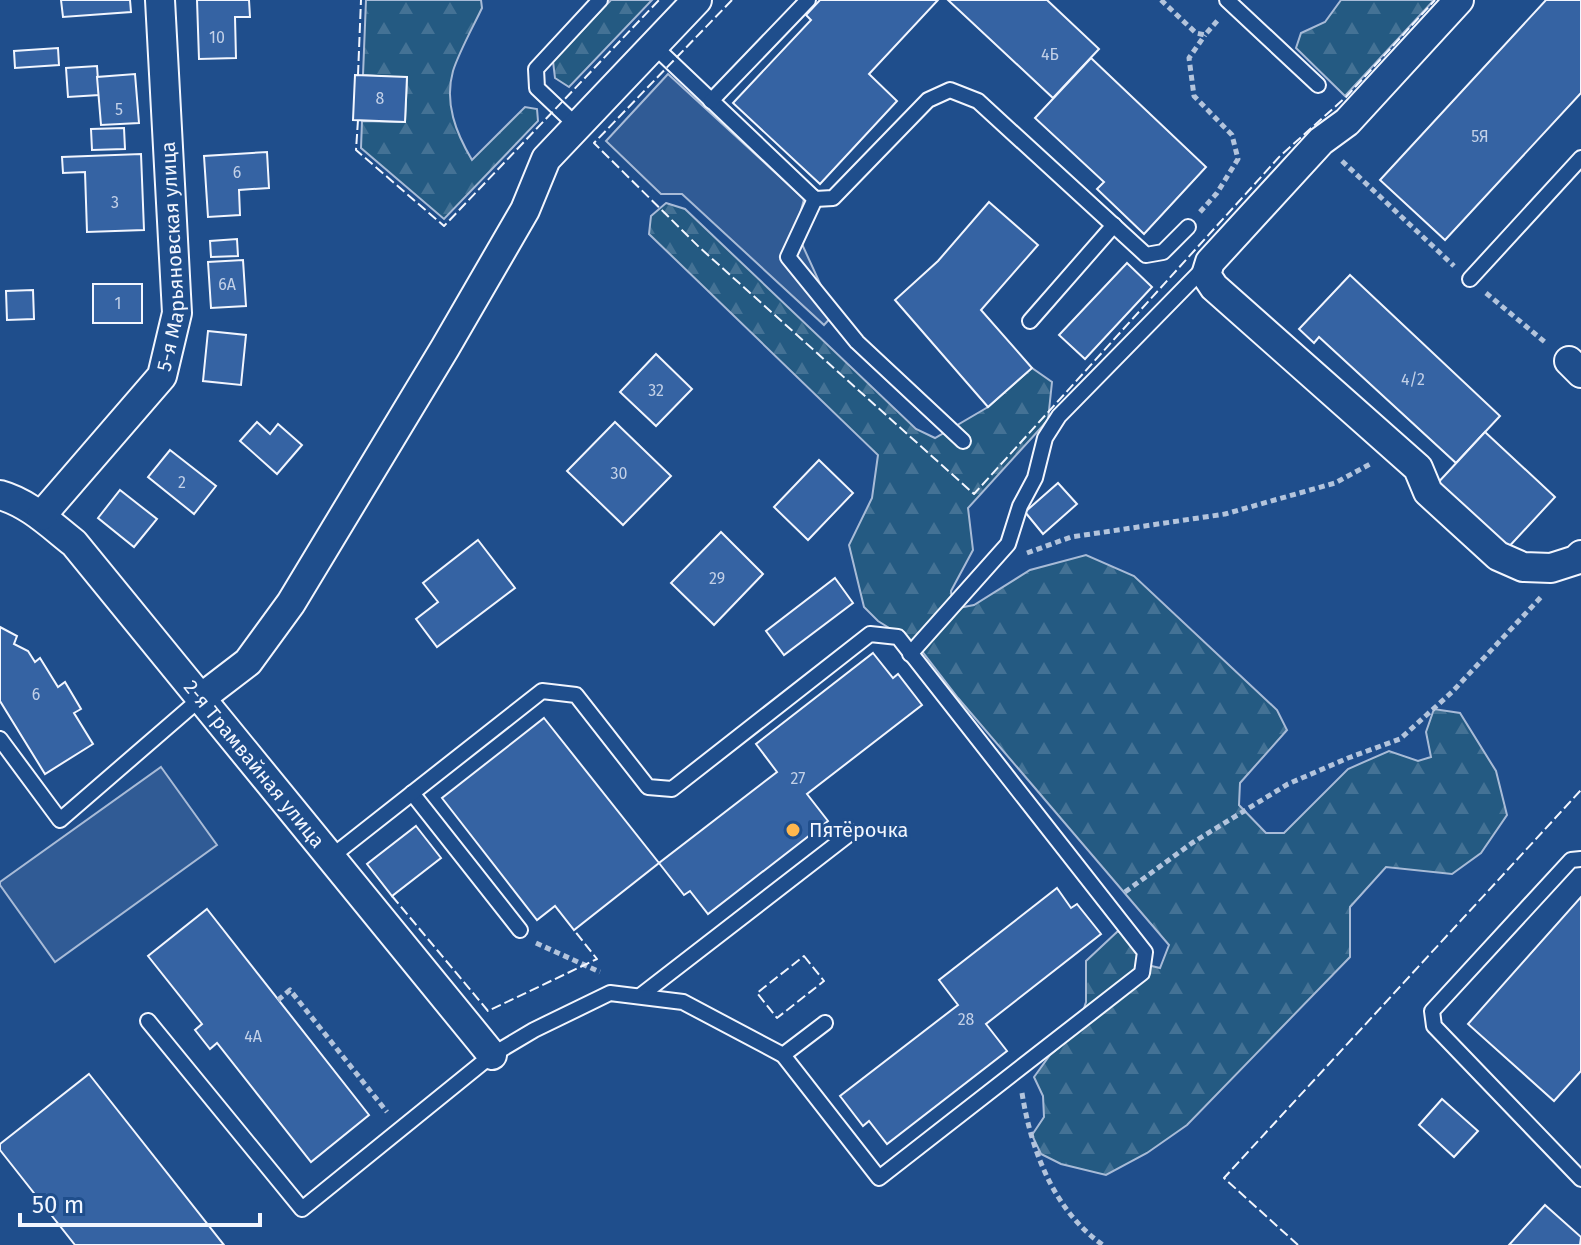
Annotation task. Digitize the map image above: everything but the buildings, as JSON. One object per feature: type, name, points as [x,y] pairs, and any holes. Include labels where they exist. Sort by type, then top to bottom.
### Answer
[{"type":"street","name":"5-я Марьяновская улица","points":[[41,516],[162,376],[177,313],[160,0]]},
{"type":"street","points":[[201,698],[248,662],[291,603],[525,210],[546,159],[697,0]]},
{"type":"street","points":[[1459,0],[1347,122],[1321,141],[1210,262],[1206,275],[1214,287],[1418,468],[1428,492],[1498,556],[1523,567],[1551,568],[1578,557]]},
{"type":"street","name":"2-я Трамвайная улица","points":[[0,495],[15,499],[74,543],[492,1055]]},
{"type":"lane","points":[[577,126],[537,88],[536,69],[600,0]]},
{"type":"lane","points":[[711,101],[808,0]]},
{"type":"lane","points":[[1229,2],[1318,85]]},
{"type":"lane","points":[[653,45],[815,199],[833,198],[928,100],[950,90],[978,101],[1146,255],[1163,252],[1188,227]]},
{"type":"lane","points":[[1470,279],[1581,158]]},
{"type":"lane","points":[[815,199],[788,257],[857,342],[963,441]]},
{"type":"lane","points":[[1030,321],[1114,225]]},
{"type":"lane","points":[[910,654],[1008,544],[1020,506],[1035,478],[1045,438],[1059,416],[1210,262]]},
{"type":"lane","points":[[148,1021],[302,1209],[492,1055],[534,1030],[610,993],[683,1002],[783,1055],[879,1178],[1142,973],[1145,952],[898,637],[870,634],[672,789],[648,787],[576,695],[542,691],[331,857]]},
{"type":"lane","points":[[0,739],[60,820],[201,698]]},
{"type":"lane","points":[[412,793],[520,930]]},
{"type":"lane","points":[[640,996],[852,832]]},
{"type":"lane","points":[[1581,859],[1571,860],[1432,1011],[1434,1026],[1581,1179]]},
{"type":"lane","points":[[783,1055],[825,1023]]},
{"type":"path","points":[[1161,0],[1196,33],[1205,35]]},
{"type":"path","points":[[1188,227],[1217,193],[1238,159],[1232,135],[1194,96],[1189,58],[1229,2]]},
{"type":"path","points":[[1321,141],[1470,279],[1575,367]]},
{"type":"path","points":[[1019,557],[1071,537],[1225,514],[1335,483],[1397,449]]},
{"type":"path","points":[[1108,904],[1192,843],[1288,784],[1400,739],[1452,692],[1578,557]]},
{"type":"path","points":[[520,930],[538,944],[609,976],[640,996]]},
{"type":"path","points":[[278,1000],[290,990],[401,1129]]},
{"type":"path","points":[[1012,1074],[1021,1090],[1026,1123],[1045,1174],[1072,1218],[1103,1245]]},
{"type":"green space","points":[[366,0],[481,0],[482,8],[453,71],[450,95],[453,117],[472,160],[525,107],[537,109],[538,121],[444,219],[361,148],[362,121],[405,122],[407,78],[363,75]]},
{"type":"green space","points":[[611,0],[652,0],[569,87],[555,78],[553,61]]},
{"type":"green space","points":[[1341,0],[1434,0],[1345,96],[1296,48],[1301,33],[1325,22]]},
{"type":"green space","points":[[666,203],[685,209],[916,429],[935,438],[988,407],[1032,368],[1052,382],[1048,420],[968,508],[973,550],[951,591],[953,609],[974,605],[1030,570],[1086,555],[1134,576],[1277,710],[1287,730],[1240,783],[1239,805],[1266,833],[1284,833],[1348,769],[1389,751],[1418,761],[1431,757],[1426,732],[1434,709],[1460,713],[1496,771],[1507,815],[1481,853],[1452,874],[1386,867],[1350,907],[1350,957],[1187,1125],[1147,1153],[1106,1175],[1061,1164],[1041,1154],[1032,1135],[1044,1117],[1043,1096],[1034,1077],[1050,1055],[1076,1033],[1086,1002],[1086,961],[1118,931],[1134,939],[1143,964],[1160,968],[1169,945],[958,698],[918,646],[878,621],[864,607],[849,545],[872,498],[878,455],[649,234],[651,216]]},
{"type":"shaded area","points":[[668,74],[804,199],[796,231],[834,314],[824,325],[682,194],[661,194],[606,141]]},
{"type":"shaded area","points":[[161,767],[217,845],[55,962],[0,882]]},
{"type":"fence","points":[[358,75],[361,0]]},
{"type":"fence","points":[[358,120],[356,150],[444,226],[659,0]]},
{"type":"fence","points":[[732,0],[594,143],[699,247],[974,494],[1280,156],[1346,97],[1435,0]]},
{"type":"fence","points":[[1298,1245],[1224,1178],[1581,790]]},
{"type":"fence","points":[[392,896],[488,1011],[597,959],[574,930]]},
{"type":"fence","points":[[804,956],[824,981],[777,1018],[757,993],[804,956]]},
{"type":"place","name":"Пятёрочка","points":[[793,830]]}]
